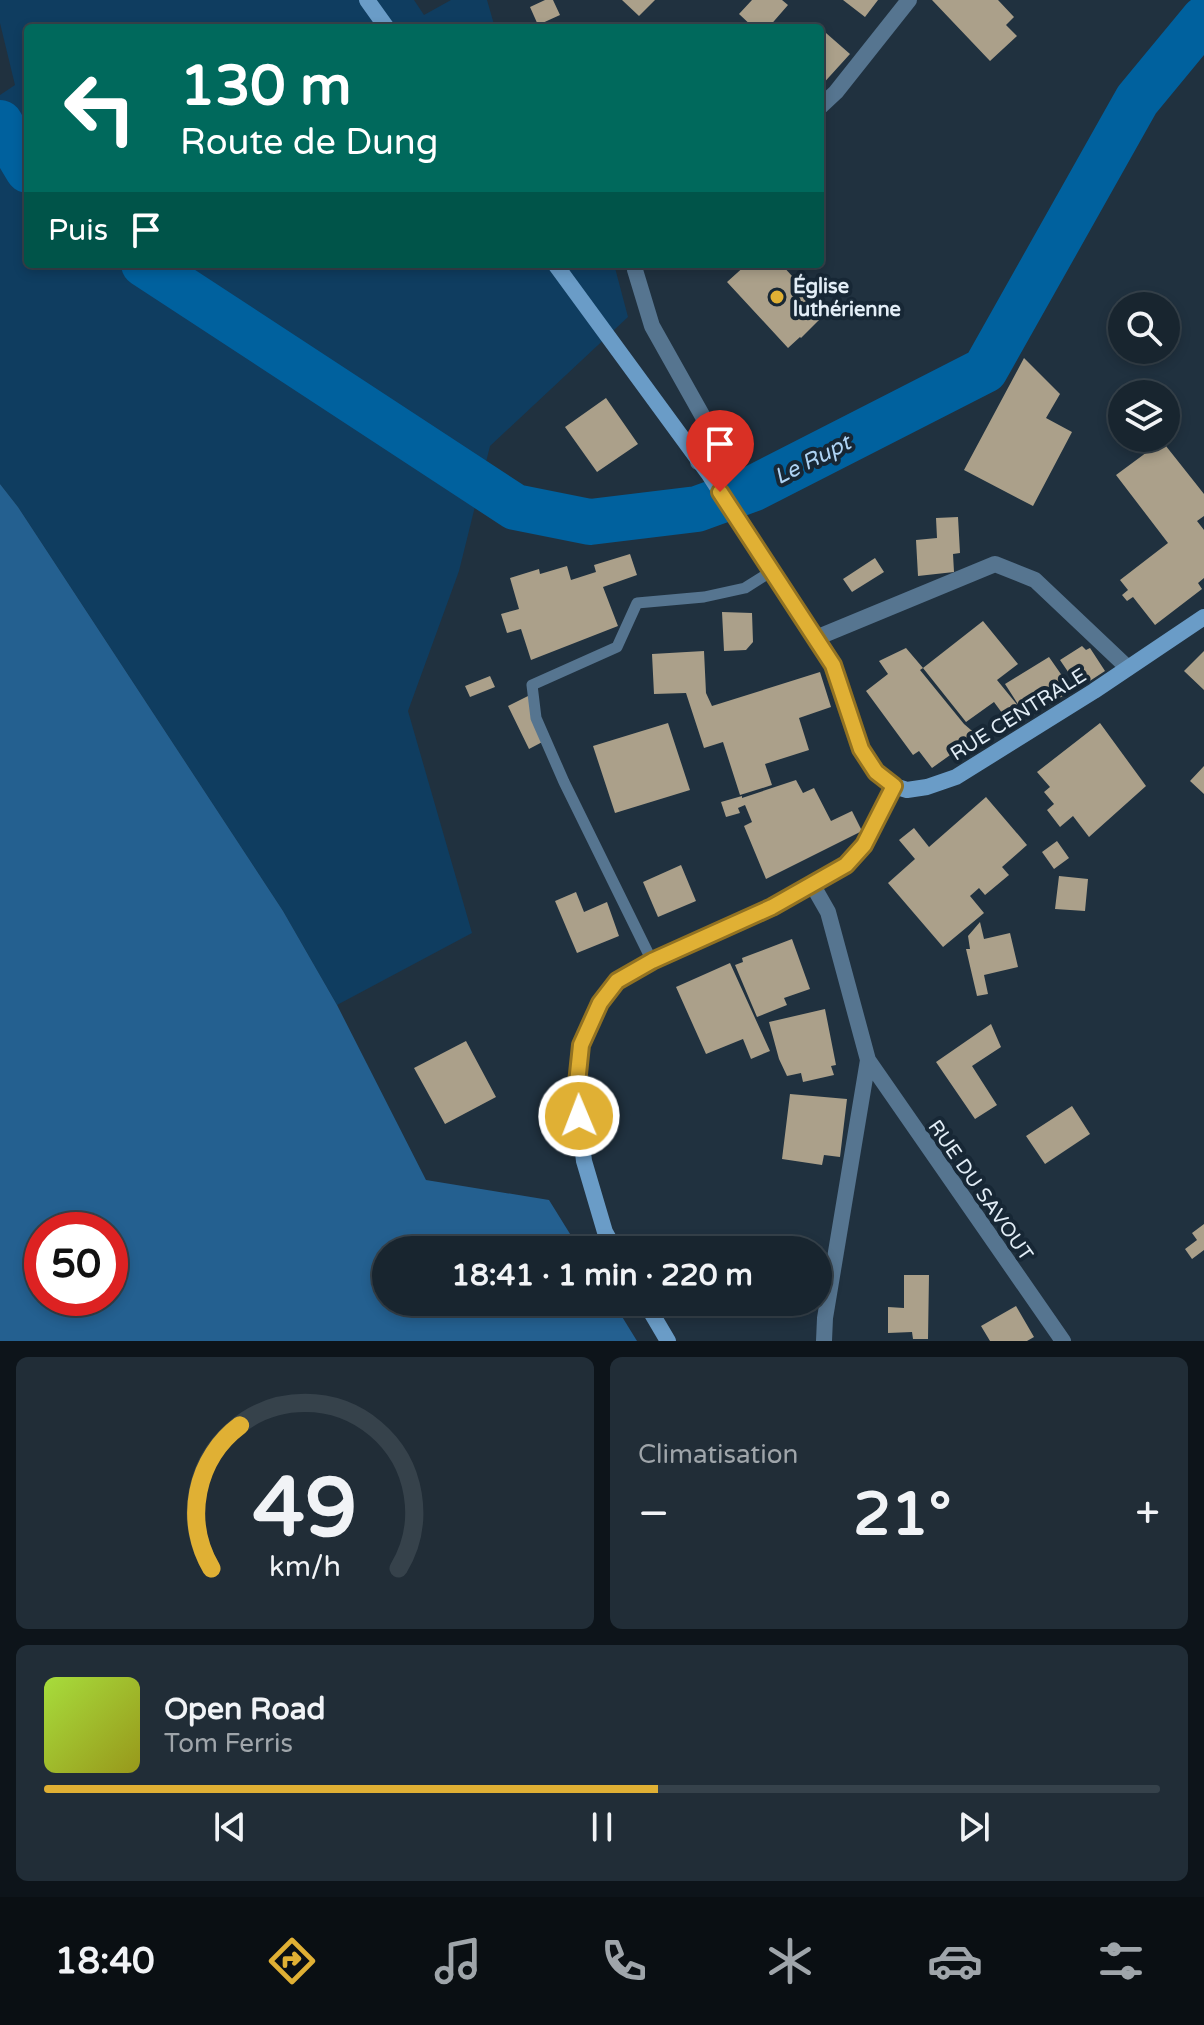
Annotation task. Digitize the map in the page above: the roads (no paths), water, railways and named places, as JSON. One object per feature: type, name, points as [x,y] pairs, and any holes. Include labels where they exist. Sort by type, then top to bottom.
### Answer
[{"type":"main road","points":[[367,0],[384,24]]},
{"type":"main road","points":[[558,268],[703,468],[816,638],[833,665],[861,749],[876,772],[894,786],[864,845],[846,865],[772,907],[652,961],[617,981],[600,1003],[581,1045],[576,1093],[584,1161],[607,1236]]},
{"type":"main road","name":"RUE CENTRALE","points":[[894,786],[907,790],[956,777],[1204,617]]},
{"type":"main road","points":[[653,1316],[668,1341]]},
{"type":"street","points":[[824,103],[909,0]]},
{"type":"street","points":[[635,268],[652,326],[716,440],[703,468]]},
{"type":"street","points":[[816,638],[995,564],[1035,580],[1128,668]]},
{"type":"street","points":[[812,884],[828,912],[868,1060],[825,1318],[824,1341]]},
{"type":"street","name":"RUE DU SAVOUT","points":[[868,1060],[1063,1341]]},
{"type":"lane","points":[[652,961],[536,718],[532,685],[617,647],[637,603],[704,597],[745,588],[772,571]]},
{"type":"waterway","name":"Le Rupt","points":[[150,268],[515,507],[590,522],[697,509],[752,489],[985,370],[1137,100],[1204,19]]},
{"type":"waterway","name":"Le Rupt","points":[[0,123],[24,163]]},
{"type":"place","name":"Église luthérienne","points":[[777,297]]}]
